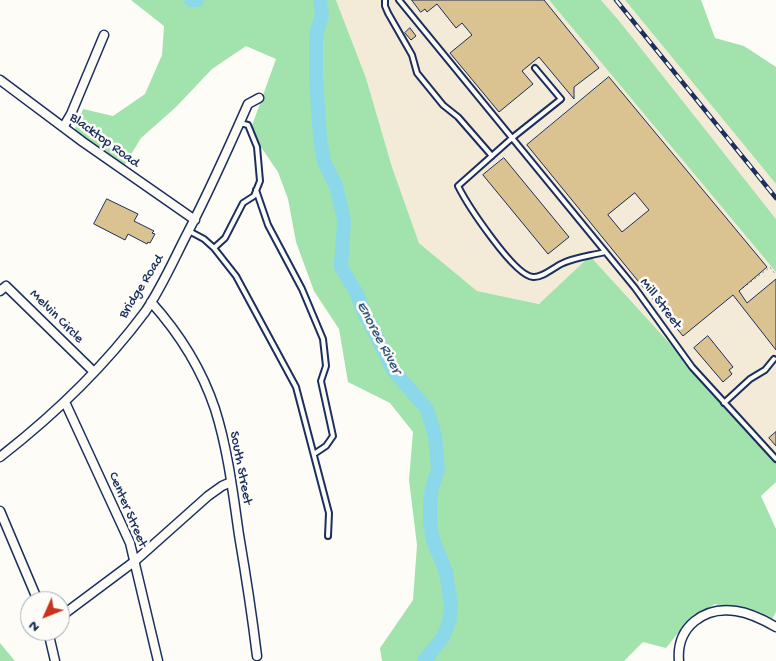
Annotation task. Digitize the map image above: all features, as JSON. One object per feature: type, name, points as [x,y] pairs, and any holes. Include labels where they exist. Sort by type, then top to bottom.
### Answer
[{"type":"street","points":[[64,126],[71,114],[104,35]]},
{"type":"street","name":"Blacktop Road","points":[[0,80],[195,220]]},
{"type":"street","name":"Bridge Road","points":[[0,457],[65,402],[129,332],[151,302],[164,281],[195,220],[248,104],[259,98]]},
{"type":"street","name":"Melvin Circle","points":[[2,286],[94,372]]},
{"type":"street","name":"South Street","points":[[151,302],[183,344],[204,383],[215,409],[232,482],[258,658]]},
{"type":"street","name":"Center Street","points":[[65,402],[125,530],[135,561],[158,661]]},
{"type":"street","points":[[70,610],[135,561],[208,496],[222,486],[232,482]]},
{"type":"street","points":[[0,511],[34,591]]},
{"type":"street","points":[[679,661],[679,648],[685,630],[695,620],[703,616],[719,611],[734,610],[748,614],[776,627]]},
{"type":"street","points":[[50,641],[55,661]]},
{"type":"lane","points":[[385,0],[388,13],[412,54],[417,73],[443,105],[458,117],[492,156]]},
{"type":"lane","name":"Mill Street","points":[[399,0],[640,295],[686,359],[776,459]]},
{"type":"lane","points":[[535,68],[561,99],[512,138],[458,186],[465,200],[489,235],[523,273],[534,278],[541,276],[561,263],[581,256],[605,252]]},
{"type":"lane","points":[[214,248],[225,238],[243,202],[254,196],[260,181],[257,147],[248,125],[240,123]]},
{"type":"lane","points":[[256,190],[268,225],[302,290],[323,339],[326,366],[321,381],[333,436],[326,446],[314,454]]},
{"type":"lane","points":[[189,231],[204,239],[214,248],[236,276],[296,387],[329,513],[328,536]]},
{"type":"lane","points":[[724,403],[750,379],[765,370],[774,359]]},
{"type":"path","points":[[739,291],[770,267],[776,275]]},
{"type":"shaded area","points":[[336,0],[549,0],[776,272],[776,460],[590,256],[540,304],[477,291],[419,243],[392,167],[366,78]]},
{"type":"shaded area","points":[[601,0],[625,0],[776,184],[776,219]]},
{"type":"green space","points":[[131,0],[336,0],[366,78],[392,167],[419,243],[477,291],[539,304],[590,256],[776,460],[776,482],[761,496],[776,529],[776,612],[772,619],[715,604],[686,623],[666,648],[643,642],[624,661],[382,661],[380,648],[413,600],[417,545],[409,480],[413,432],[390,403],[348,382],[339,329],[314,291],[296,242],[288,199],[278,172],[250,131],[276,59],[246,46],[212,69],[176,107],[141,138],[124,166],[73,134],[83,109],[113,116],[145,94],[162,55],[164,26]]},
{"type":"green space","points":[[549,0],[601,0],[620,22],[776,219],[776,272]]},
{"type":"green space","points":[[625,0],[701,0],[715,38],[744,46],[776,67],[776,184]]},
{"type":"green space","points":[[0,643],[15,661],[0,661]]},
{"type":"building","points":[[412,0],[544,0],[599,68],[574,87],[574,99],[539,57],[522,71],[533,84],[499,112],[450,53],[472,35],[462,23],[456,28],[437,4],[427,12],[425,9],[421,12]]},
{"type":"building","points":[[410,28],[416,36],[411,40],[405,33]]},
{"type":"building","points":[[609,77],[767,267],[739,291],[747,303],[776,279],[776,350],[733,295],[683,336],[527,145]],"holes":[[[635,193],[649,210],[622,232],[608,215]]]},
{"type":"building","points":[[504,158],[569,237],[548,254],[483,175]]},
{"type":"building","points":[[107,199],[138,214],[134,221],[154,231],[152,233],[155,234],[150,243],[148,242],[147,244],[128,234],[125,240],[94,224]]},
{"type":"building","points":[[708,336],[733,367],[729,370],[732,374],[723,382],[694,348]]},
{"type":"building","points":[[776,432],[776,446],[769,438]]},
{"type":"waterway","name":"Enoree River","points":[[191,0],[197,0]]},
{"type":"waterway","name":"Enoree River","points":[[320,0],[322,15],[316,35],[316,78],[320,139],[324,162],[336,186],[344,220],[341,267],[357,294],[364,313],[393,370],[427,409],[435,436],[438,469],[432,488],[430,525],[433,540],[446,572],[451,607],[449,622],[443,637],[424,661]]},
{"type":"railway","points":[[616,0],[776,198]]}]
